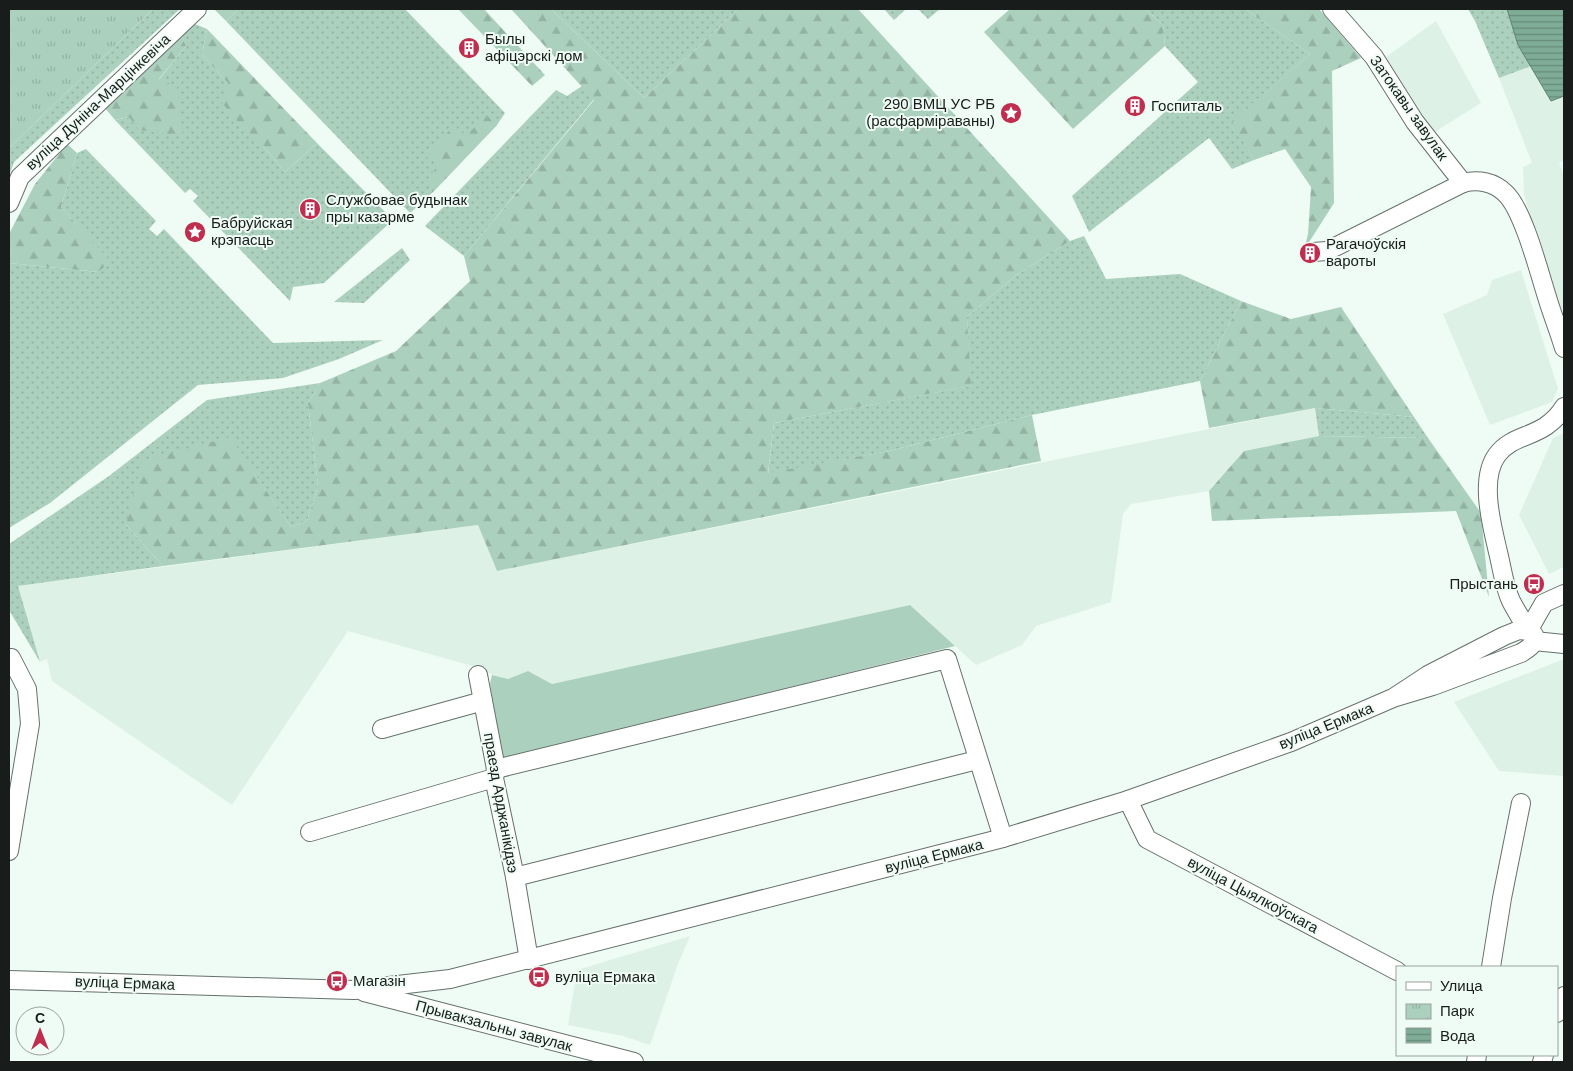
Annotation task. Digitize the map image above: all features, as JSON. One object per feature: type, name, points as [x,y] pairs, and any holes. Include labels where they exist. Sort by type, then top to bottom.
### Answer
[{"type":"street","name":"вуліца Дуніна-Марцінкевіча","points":[[9,202],[20,177],[197,9]]},
{"type":"street","name":"Затокавы завулак","points":[[1332,9],[1374,57],[1415,122],[1463,183]]},
{"type":"street","points":[[1313,252],[1327,251],[1463,183],[1472,180],[1489,182],[1505,192],[1511,200],[1527,235],[1564,348]]},
{"type":"street","points":[[1564,407],[1560,414],[1546,427],[1514,440],[1497,454],[1491,468],[1489,507],[1502,572],[1511,600],[1531,636],[1564,644]]},
{"type":"street","points":[[1531,636],[1544,602],[1564,594]]},
{"type":"street","name":"вуліца Ермака","points":[[9,980],[354,990],[450,979],[1003,838],[1128,800],[1291,742],[1393,698],[1433,686],[1521,653],[1531,647],[1531,636]]},
{"type":"street","points":[[9,851],[30,724],[27,689],[10,658]]},
{"type":"street","name":"вуліца Ермака","points":[[310,832],[495,774],[947,659],[977,760],[1003,838]]},
{"type":"street","name":"праезд Арджанікідзэ","points":[[478,675],[529,960]]},
{"type":"street","points":[[382,729],[483,701]]},
{"type":"street","points":[[515,878],[977,760]]},
{"type":"street","name":"вуліца Цыялкоўскага","points":[[1128,800],[1147,839],[1396,971]]},
{"type":"street","points":[[1491,966],[1502,898],[1521,803]]},
{"type":"street","name":"Прывакзальны завулак","points":[[354,990],[634,1062]]},
{"type":"street","points":[[1558,1010],[1564,996]]},
{"type":"shaded area","points":[[1436,21],[1481,103],[1433,133],[1386,57]]},
{"type":"shaded area","points":[[1531,66],[1551,101],[1564,96],[1564,160],[1559,162],[1564,176],[1564,311],[1559,304],[1524,195],[1523,167],[1532,163],[1499,78]]},
{"type":"shaded area","points":[[1521,270],[1558,389],[1552,402],[1490,425],[1443,314],[1487,295],[1492,280]]},
{"type":"shaded area","points":[[1315,408],[1319,436],[1244,451],[1209,491],[1131,504],[1123,514],[1111,602],[1036,626],[1022,645],[976,665],[910,605],[552,684],[528,671],[508,679],[492,675],[483,669],[348,631],[232,805],[52,681],[47,659],[40,662],[17,586],[478,525],[497,571]]},
{"type":"shaded area","points":[[1564,433],[1564,567],[1549,574],[1519,515],[1553,438]]},
{"type":"shaded area","points":[[1564,659],[1564,776],[1499,771],[1454,702]]},
{"type":"shaded area","points":[[690,936],[678,964],[650,1045],[623,1036],[568,1025],[577,970]]},
{"type":"green space","points":[[9,9],[153,9],[9,148]]},
{"type":"green space","points":[[153,9],[180,9],[14,162],[9,176],[9,148]]},
{"type":"green space","points":[[214,9],[239,9],[226,21]]},
{"type":"green space","points":[[239,9],[405,9],[505,113],[497,125],[433,192],[410,213],[226,21]]},
{"type":"green space","points":[[458,9],[484,9],[545,75],[532,86]]},
{"type":"green space","points":[[511,9],[551,9],[644,98],[738,9],[858,9],[1070,241],[1015,276],[967,317],[971,386],[774,423],[768,473],[889,451],[1032,415],[1041,461],[497,571],[478,525],[163,566],[126,525],[142,461],[230,437],[291,527],[307,521],[318,486],[308,403],[320,383],[396,351],[470,281],[464,256],[594,100]]},
{"type":"green space","points":[[551,9],[738,9],[644,98]]},
{"type":"green space","points":[[884,9],[906,9],[894,20]]},
{"type":"green space","points":[[918,9],[940,9],[928,19]]},
{"type":"green space","points":[[1010,9],[1145,9],[1163,25],[1165,46],[1073,129],[984,32]]},
{"type":"green space","points":[[1145,9],[1245,9],[1310,54],[1233,121],[1254,160],[1232,169],[1209,138],[1089,232],[1072,196],[1198,82],[1165,46],[1163,25]]},
{"type":"green space","points":[[1245,9],[1319,9],[1361,58],[1332,71],[1334,203],[1304,250],[1308,234],[1311,187],[1285,149],[1254,160],[1232,121],[1310,54]]},
{"type":"green space","points":[[1468,9],[1507,9],[1518,45],[1531,66],[1499,78]]},
{"type":"green space","points":[[195,24],[207,29],[202,55],[228,83],[264,147],[285,172],[317,143],[393,220],[324,283],[293,287],[290,301],[193,201],[198,196],[190,189],[185,193],[115,120],[129,117],[186,46],[181,34]]},
{"type":"green space","points":[[207,29],[317,143],[285,172],[264,147],[233,117],[220,100],[228,83],[202,55]]},
{"type":"green space","points":[[181,34],[186,46],[159,79],[177,87],[183,136],[139,130],[129,117],[115,120],[105,108]]},
{"type":"green space","points":[[582,86],[594,99],[464,256],[425,226],[556,90],[567,96]]},
{"type":"green space","points":[[486,115],[497,125],[433,192],[427,180],[438,165],[427,157],[454,125],[466,136]]},
{"type":"green space","points":[[67,144],[77,153],[61,207],[111,262],[98,272],[9,263],[9,234],[35,184]]},
{"type":"green space","points":[[86,149],[156,221],[149,229],[157,236],[164,229],[273,343],[383,340],[339,359],[283,378],[198,385],[50,503],[9,528],[9,263],[98,272],[110,262],[61,207],[77,153]]},
{"type":"green space","points":[[1084,236],[1106,279],[1180,274],[1241,301],[1200,381],[1032,415],[889,451],[768,474],[774,423],[970,386],[967,317],[1015,276],[1070,241]]},
{"type":"green space","points":[[402,248],[410,260],[364,303],[334,302]]},
{"type":"green space","points":[[1241,301],[1291,319],[1341,307],[1414,417],[1315,408],[1209,428],[1200,381]]},
{"type":"green space","points":[[320,383],[308,403],[318,486],[307,521],[291,527],[230,438],[126,525],[163,566],[18,586],[40,662],[9,610],[9,544],[109,476],[207,400]]},
{"type":"green space","points":[[1315,408],[1414,417],[1428,438],[1319,436]]},
{"type":"green space","points":[[1319,436],[1428,438],[1481,513],[1489,597],[1456,511],[1212,521],[1209,491],[1244,451]]},
{"type":"green space","points":[[910,605],[955,646],[502,759],[490,684],[492,675],[508,679],[528,671],[552,684]]},
{"type":"water","points":[[1507,9],[1564,9],[1564,96],[1551,101],[1518,45]]},
{"type":"place","name":"Былы афіцэрскі дом","points":[[469,48]]},
{"type":"place","name":"Госпиталь","points":[[1135,106]]},
{"type":"place","name":"290 ВМЦ УС РБ (расфарміраваны)","points":[[1011,113]]},
{"type":"place","name":"Службовае будынак пры казарме","points":[[310,209]]},
{"type":"place","name":"Бабруйская крэпасць","points":[[195,232]]},
{"type":"place","name":"Рагачоўскія вароты","points":[[1310,253]]},
{"type":"place","name":"Прыстань","points":[[1534,584]]},
{"type":"place","name":"вуліца Ермака","points":[[539,977]]},
{"type":"place","name":"Магазін","points":[[337,981]]}]
